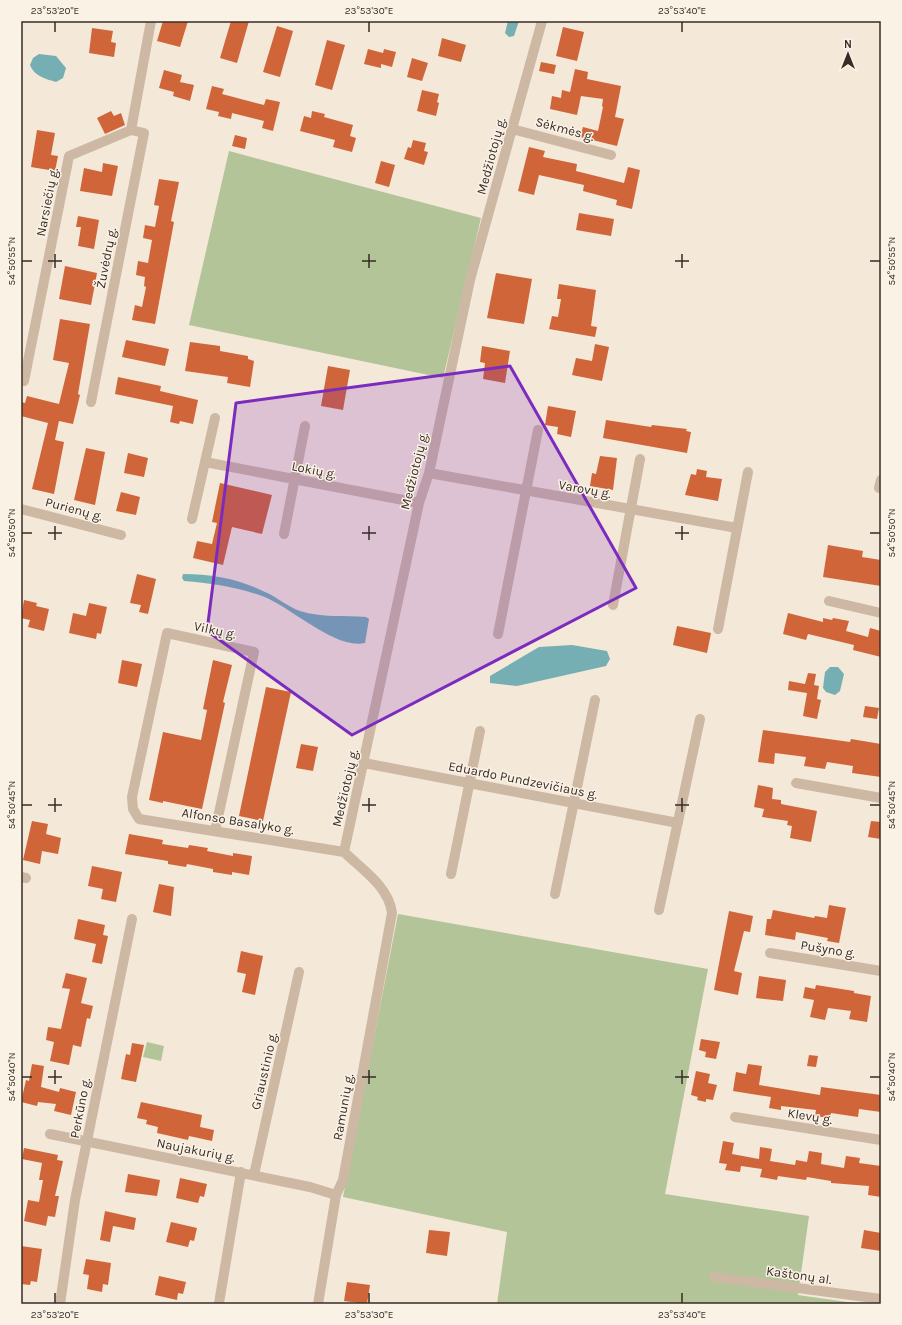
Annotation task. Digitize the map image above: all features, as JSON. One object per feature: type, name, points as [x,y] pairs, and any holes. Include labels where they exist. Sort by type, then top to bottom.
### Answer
[{"type":"street","points":[[131,130],[151,21]]},
{"type":"street","name":"Medžiotojų g.","points":[[344,852],[418,503],[429,473],[470,280],[542,21]]},
{"type":"street","name":"Sėkmės g.","points":[[512,129],[611,155]]},
{"type":"street","name":"Narsiečių g.","points":[[24,381],[69,156],[131,130]]},
{"type":"street","name":"Žuvėdrų g.","points":[[92,402],[144,133],[131,130]]},
{"type":"street","points":[[192,520],[215,418]]},
{"type":"street","points":[[284,534],[305,426]]},
{"type":"street","points":[[498,634],[538,430]]},
{"type":"street","points":[[613,605],[640,459]]},
{"type":"street","name":"Lokių g.","points":[[205,462],[418,503]]},
{"type":"street","points":[[718,629],[748,472]]},
{"type":"street","name":"Varovų g.","points":[[429,473],[631,511],[737,528]]},
{"type":"street","name":"Purienų g.","points":[[21,509],[121,535]]},
{"type":"street","points":[[829,600],[881,613]]},
{"type":"street","name":"Vilkų g.","points":[[133,809],[132,797],[167,633],[254,652],[215,831]]},
{"type":"street","points":[[555,894],[595,700]]},
{"type":"street","points":[[659,910],[700,719]]},
{"type":"street","points":[[451,874],[480,731]]},
{"type":"street","name":"Eduardo Pundzevičiaus g.","points":[[364,763],[678,823]]},
{"type":"street","points":[[796,782],[881,798]]},
{"type":"street","name":"Alfonso Basalyko g.","points":[[133,809],[139,818],[344,852]]},
{"type":"street","name":"Ramunių g.","points":[[318,1304],[336,1195],[343,1180],[392,913],[391,903],[385,891],[344,852]]},
{"type":"street","name":"Perkūno g.","points":[[60,1304],[75,1200],[132,919]]},
{"type":"street","name":"Pušyno g.","points":[[770,953],[881,971]]},
{"type":"street","name":"Griaustinio g.","points":[[254,1175],[299,972]]},
{"type":"street","name":"Klevų g.","points":[[735,1117],[881,1140]]},
{"type":"street","name":"Naujakurių g.","points":[[50,1134],[241,1172],[310,1187],[336,1195]]},
{"type":"street","points":[[219,1303],[241,1172]]},
{"type":"street","name":"Kaštonų al.","points":[[714,1277],[881,1299]]},
{"type":"highlighted area","points":[[510,366],[636,588],[352,735],[207,631],[236,403]]},
{"type":"green space","points":[[229,151],[481,218],[443,378],[189,325]]},
{"type":"green space","points":[[398,914],[708,969],[665,1194],[809,1216],[798,1295],[861,1304],[497,1304],[507,1232],[343,1197]]},
{"type":"green space","points":[[147,1042],[164,1046],[161,1061],[143,1057]]},
{"type":"water","points":[[508,21],[519,21],[514,36],[509,37],[505,33]]},
{"type":"water","points":[[39,54],[56,56],[66,68],[63,78],[56,82],[48,80],[34,72],[30,65],[33,58]]},
{"type":"water","points":[[183,574],[215,576],[255,587],[287,605],[308,613],[366,617],[369,619],[365,643],[353,643],[340,640],[262,596],[223,586],[184,581],[182,578]]},
{"type":"water","points":[[572,645],[607,651],[610,659],[606,666],[517,686],[490,683],[490,676],[539,647]]},
{"type":"water","points":[[830,667],[838,667],[844,674],[840,691],[835,695],[826,692],[823,688],[825,672]]},
{"type":"building","points":[[163,21],[188,21],[180,47],[157,41]]},
{"type":"building","points":[[231,21],[249,21],[237,63],[220,58]]},
{"type":"building","points":[[277,26],[293,31],[280,77],[263,72]]},
{"type":"building","points":[[563,27],[584,32],[577,61],[556,56]]},
{"type":"building","points":[[92,28],[113,31],[111,42],[116,43],[114,57],[89,53]]},
{"type":"building","points":[[442,38],[466,45],[461,62],[438,56]]},
{"type":"building","points":[[327,40],[345,45],[332,90],[315,85]]},
{"type":"building","points":[[368,49],[383,53],[384,49],[396,52],[392,67],[381,64],[381,68],[364,64]]},
{"type":"building","points":[[412,58],[428,63],[422,81],[407,77]]},
{"type":"building","points":[[541,62],[556,65],[554,74],[539,71]]},
{"type":"building","points":[[575,69],[588,72],[587,79],[621,86],[615,117],[624,119],[617,146],[580,137],[583,127],[598,131],[603,107],[603,99],[581,96],[577,115],[550,109],[552,96],[561,98],[562,90],[570,92]]},
{"type":"building","points":[[164,70],[182,75],[180,82],[194,85],[190,101],[173,96],[174,92],[159,88]]},
{"type":"building","points":[[212,86],[224,89],[222,94],[264,105],[266,99],[280,102],[273,131],[262,128],[264,121],[232,113],[231,119],[218,116],[219,112],[206,109]]},
{"type":"building","points":[[422,90],[439,94],[437,102],[439,103],[436,116],[417,111]]},
{"type":"building","points":[[111,111],[114,116],[121,113],[125,125],[105,134],[97,118]]},
{"type":"building","points":[[312,111],[325,114],[324,117],[353,125],[350,136],[356,138],[352,152],[333,147],[335,140],[300,131],[304,116],[311,118]]},
{"type":"building","points":[[37,130],[55,133],[51,155],[58,156],[55,171],[31,167]]},
{"type":"building","points":[[235,135],[247,138],[245,149],[232,146]]},
{"type":"building","points":[[413,140],[426,143],[424,151],[428,152],[424,165],[404,159],[408,147],[411,148]]},
{"type":"building","points":[[529,147],[545,151],[543,157],[577,164],[576,171],[624,183],[628,167],[640,170],[632,209],[616,205],[617,200],[583,191],[584,185],[539,175],[534,195],[518,191]]},
{"type":"building","points":[[381,161],[395,165],[389,187],[375,183]]},
{"type":"building","points":[[103,163],[118,166],[112,196],[80,191],[84,168],[102,172]]},
{"type":"building","points":[[159,179],[179,182],[171,221],[174,222],[155,324],[132,320],[135,305],[142,307],[146,287],[144,286],[145,277],[136,275],[138,261],[148,263],[152,240],[143,238],[145,225],[155,227],[159,206],[154,205]]},
{"type":"building","points":[[579,213],[614,219],[611,236],[576,230]]},
{"type":"building","points":[[78,216],[99,220],[94,249],[78,246],[81,227],[76,227]]},
{"type":"building","points":[[65,266],[97,273],[91,305],[59,299]]},
{"type":"building","points":[[496,273],[532,279],[524,324],[487,318]]},
{"type":"building","points":[[559,284],[596,290],[591,326],[597,327],[595,337],[549,329],[552,316],[558,317],[561,299],[557,299]]},
{"type":"building","points":[[60,319],[90,324],[78,394],[80,395],[73,424],[59,421],[55,440],[64,442],[54,494],[32,489],[48,423],[21,416],[21,402],[25,403],[27,396],[59,404],[69,363],[53,360]]},
{"type":"building","points":[[126,340],[169,349],[165,366],[122,357]]},
{"type":"building","points":[[190,342],[220,346],[220,351],[248,356],[248,359],[254,361],[250,387],[227,383],[228,377],[185,371]]},
{"type":"building","points":[[595,344],[609,347],[602,381],[572,375],[576,358],[592,361]]},
{"type":"building","points":[[482,346],[510,351],[505,383],[483,379],[485,363],[480,362]]},
{"type":"building","points":[[328,366],[350,370],[343,410],[321,406]]},
{"type":"building","points":[[118,377],[161,386],[160,391],[198,400],[193,424],[180,421],[179,424],[170,422],[173,406],[115,394]]},
{"type":"building","points":[[548,406],[576,411],[571,437],[557,434],[558,427],[545,425]]},
{"type":"building","points":[[606,420],[651,427],[652,425],[687,429],[686,431],[691,432],[687,453],[603,438]]},
{"type":"building","points":[[86,448],[105,452],[95,505],[74,500]]},
{"type":"building","points":[[128,453],[148,458],[144,477],[124,473]]},
{"type":"building","points":[[600,456],[617,458],[613,490],[590,486],[592,473],[596,474]]},
{"type":"building","points":[[697,469],[707,471],[706,477],[722,479],[718,501],[685,495],[691,474],[696,475]]},
{"type":"building","points":[[220,483],[272,495],[262,534],[232,527],[223,565],[193,558],[197,541],[212,544],[217,523],[212,522]]},
{"type":"building","points":[[121,492],[140,497],[136,515],[116,511]]},
{"type":"building","points":[[828,545],[863,551],[862,557],[881,560],[881,586],[823,577]]},
{"type":"building","points":[[137,574],[156,579],[148,614],[139,612],[141,605],[130,603]]},
{"type":"building","points":[[24,600],[37,603],[36,606],[49,609],[44,631],[28,627],[30,620],[21,618]]},
{"type":"building","points":[[89,603],[107,607],[101,634],[97,633],[96,639],[69,633],[73,613],[86,616]]},
{"type":"building","points":[[788,613],[823,622],[823,618],[849,621],[846,631],[868,637],[870,628],[881,631],[881,657],[853,650],[854,645],[808,634],[806,640],[783,634]]},
{"type":"building","points":[[677,626],[711,633],[707,653],[673,645]]},
{"type":"building","points":[[122,660],[142,664],[137,687],[118,683]]},
{"type":"building","points":[[213,660],[232,665],[223,702],[225,703],[202,809],[163,801],[163,803],[149,800],[163,732],[201,740],[207,710],[203,709]]},
{"type":"building","points":[[808,673],[816,674],[814,685],[819,686],[817,699],[821,700],[817,719],[803,716],[807,693],[788,690],[789,681],[805,684]]},
{"type":"building","points":[[266,687],[291,692],[263,821],[239,816]]},
{"type":"building","points":[[865,706],[879,708],[877,719],[863,717]]},
{"type":"building","points":[[763,730],[850,742],[851,739],[881,744],[881,777],[852,773],[853,766],[827,762],[825,769],[804,766],[806,757],[775,753],[774,764],[758,762]]},
{"type":"building","points":[[301,744],[318,747],[313,771],[296,768]]},
{"type":"building","points":[[758,785],[773,788],[772,799],[781,800],[781,804],[817,811],[811,842],[790,838],[792,826],[787,825],[788,821],[762,817],[764,809],[754,807]]},
{"type":"building","points":[[32,821],[48,824],[46,834],[61,838],[58,854],[42,851],[40,864],[23,860]]},
{"type":"building","points":[[871,821],[881,822],[881,839],[868,837]]},
{"type":"building","points":[[129,834],[163,840],[162,844],[188,848],[189,845],[208,848],[207,851],[233,856],[233,853],[252,856],[249,875],[232,872],[232,875],[213,872],[213,869],[187,864],[186,867],[168,864],[168,861],[125,854]]},
{"type":"building","points":[[92,866],[122,872],[116,902],[101,899],[103,889],[88,886]]},
{"type":"building","points":[[159,884],[174,887],[171,916],[153,912]]},
{"type":"building","points":[[829,905],[846,908],[839,943],[827,941],[828,938],[796,932],[795,940],[765,935],[767,919],[771,919],[773,910],[814,918],[815,916],[827,918]]},
{"type":"building","points":[[729,911],[753,916],[750,932],[744,931],[734,971],[742,973],[738,995],[714,990]]},
{"type":"building","points":[[78,919],[105,925],[103,935],[108,936],[102,964],[92,962],[96,944],[74,939]]},
{"type":"building","points":[[241,951],[263,956],[255,995],[242,992],[246,974],[237,972]]},
{"type":"building","points":[[66,973],[87,978],[81,1003],[93,1006],[90,1019],[87,1018],[81,1047],[73,1045],[69,1065],[50,1061],[54,1042],[46,1040],[48,1027],[61,1029],[70,989],[62,988]]},
{"type":"building","points":[[759,976],[786,980],[783,1001],[756,998]]},
{"type":"building","points":[[816,985],[854,991],[854,993],[871,996],[867,1022],[849,1019],[851,1011],[828,1008],[825,1020],[810,1017],[814,1000],[803,998],[805,987],[815,989]]},
{"type":"building","points":[[701,1039],[720,1042],[716,1059],[705,1057],[706,1052],[699,1050]]},
{"type":"building","points":[[132,1043],[144,1045],[136,1082],[121,1079],[126,1054],[130,1055]]},
{"type":"building","points":[[809,1055],[818,1056],[816,1067],[807,1066]]},
{"type":"building","points":[[32,1064],[44,1066],[41,1087],[59,1092],[60,1088],[76,1092],[71,1115],[54,1111],[56,1104],[38,1102],[37,1106],[21,1102],[26,1080],[29,1081]]},
{"type":"building","points":[[748,1064],[762,1066],[759,1085],[820,1095],[821,1087],[881,1095],[881,1112],[859,1109],[858,1117],[831,1113],[830,1118],[815,1116],[816,1110],[781,1106],[781,1110],[769,1108],[771,1097],[733,1091],[736,1072],[746,1074]]},
{"type":"building","points":[[696,1071],[710,1074],[708,1083],[717,1085],[713,1100],[706,1099],[706,1102],[697,1100],[698,1097],[691,1095]]},
{"type":"building","points":[[141,1102],[202,1115],[200,1127],[214,1130],[212,1141],[189,1136],[188,1140],[157,1133],[158,1127],[146,1124],[147,1120],[137,1118]]},
{"type":"building","points":[[723,1141],[734,1143],[732,1154],[759,1159],[760,1147],[772,1149],[770,1161],[795,1165],[796,1160],[807,1162],[809,1151],[822,1153],[821,1164],[844,1168],[846,1156],[860,1158],[859,1163],[881,1166],[881,1197],[868,1195],[869,1186],[831,1183],[831,1181],[807,1177],[806,1180],[778,1176],[777,1180],[760,1177],[762,1169],[741,1166],[740,1172],[725,1170],[727,1164],[719,1163]]},
{"type":"building","points":[[24,1148],[58,1155],[57,1160],[63,1161],[55,1196],[59,1196],[55,1217],[48,1216],[46,1226],[24,1221],[28,1200],[39,1202],[43,1180],[39,1180],[42,1163],[22,1159]]},
{"type":"building","points":[[128,1174],[160,1180],[157,1196],[125,1192]]},
{"type":"building","points":[[180,1178],[207,1184],[204,1197],[200,1196],[198,1203],[176,1198]]},
{"type":"building","points":[[105,1211],[136,1218],[134,1230],[113,1226],[110,1242],[100,1240]]},
{"type":"building","points":[[171,1222],[197,1228],[194,1241],[190,1240],[188,1247],[166,1242]]},
{"type":"building","points":[[429,1230],[450,1232],[447,1256],[426,1253]]},
{"type":"building","points":[[864,1230],[881,1233],[881,1251],[861,1248]]},
{"type":"building","points":[[21,1246],[42,1249],[37,1282],[31,1281],[30,1285],[21,1284]]},
{"type":"building","points":[[86,1259],[111,1263],[108,1285],[103,1284],[102,1292],[87,1289],[89,1275],[83,1274]]},
{"type":"building","points":[[159,1276],[186,1282],[183,1294],[178,1293],[177,1300],[155,1295]]},
{"type":"building","points":[[347,1282],[370,1285],[367,1304],[344,1301]]}]
